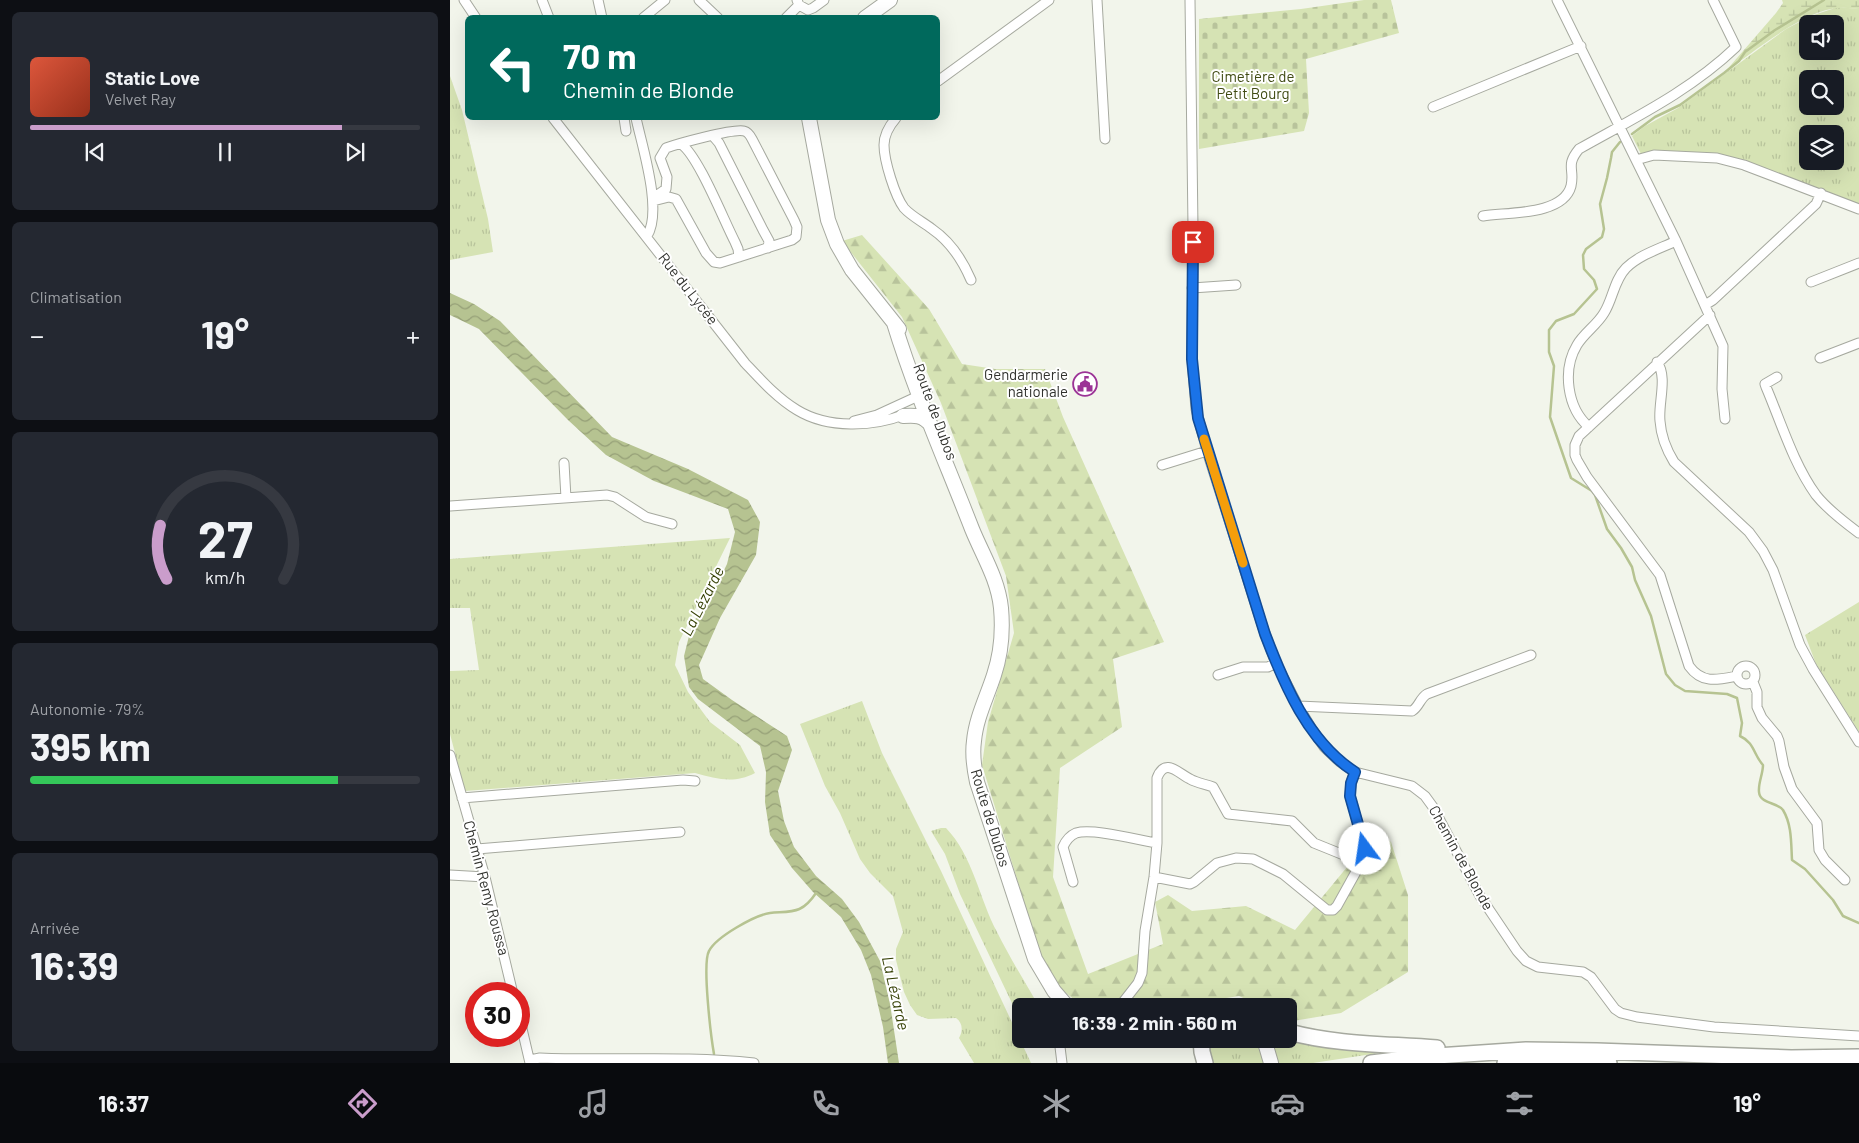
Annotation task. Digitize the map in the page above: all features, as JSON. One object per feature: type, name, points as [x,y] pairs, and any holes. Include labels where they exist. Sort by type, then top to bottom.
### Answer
[{"type":"highway","points":[[1297,1034],[1368,1044],[1483,1052]]},
{"type":"highway","points":[[1193,1048],[1196,1063]]},
{"type":"highway","points":[[1202,1048],[1206,1063]]},
{"type":"highway","points":[[1371,1063],[1422,1057],[1526,1050],[1791,1058],[1859,1058]]},
{"type":"highway","points":[[1505,1063],[1609,1063]]},
{"type":"main road","points":[[870,15],[890,0]]},
{"type":"main road","name":"Route de Dubos","points":[[809,120],[828,220],[836,244],[852,270],[894,323],[981,536],[995,580],[1001,605],[1000,645],[994,673],[976,727],[973,742],[973,761],[977,782],[1035,958],[1060,998]]},
{"type":"main road","name":"Route de Dubos","points":[[926,399],[932,426],[975,537],[988,562]]},
{"type":"main road","points":[[903,416],[919,416],[926,419],[932,426]]},
{"type":"street","points":[[464,0],[474,15]]},
{"type":"street","points":[[542,0],[548,15]]},
{"type":"street","points":[[598,0],[601,15]]},
{"type":"street","points":[[647,15],[665,0]]},
{"type":"street","points":[[699,0],[715,15]]},
{"type":"street","points":[[788,15],[798,2],[808,10],[824,0]]},
{"type":"street","points":[[940,80],[1049,0]]},
{"type":"street","points":[[1097,0],[1105,139]]},
{"type":"street","name":"Chemin de Blonde","points":[[1190,0],[1192,359],[1198,418],[1265,634],[1276,663],[1298,706],[1324,747],[1340,762],[1355,772],[1412,786],[1426,796],[1480,896],[1517,951],[1526,961],[1538,967],[1583,972],[1591,977],[1621,1013],[1714,1027],[1859,1036]]},
{"type":"street","points":[[1557,0],[1676,241],[1723,346],[1722,388],[1726,419]]},
{"type":"street","points":[[1483,216],[1502,213],[1512,215],[1553,205],[1568,193],[1572,184],[1570,168],[1572,158],[1579,149],[1684,90],[1722,61],[1736,47],[1713,0]]},
{"type":"street","points":[[1433,107],[1581,46]]},
{"type":"street","name":"Rue du Lycée","points":[[555,120],[746,363],[776,395],[798,412],[829,421],[870,424],[903,416],[926,399]]},
{"type":"street","points":[[624,120],[626,131]]},
{"type":"street","points":[[636,120],[653,200],[652,228],[647,236]]},
{"type":"street","points":[[895,120],[886,134],[884,144],[887,163],[898,197],[911,214],[952,245],[971,280]]},
{"type":"street","points":[[738,131],[748,133],[794,220],[797,227],[796,237],[792,240],[720,263],[714,262],[706,253],[676,199],[669,197],[653,200],[666,189],[667,177],[660,158],[666,148],[738,131]]},
{"type":"street","points":[[712,136],[769,241],[768,248]]},
{"type":"street","points":[[682,144],[687,148],[697,165],[735,242],[738,257]]},
{"type":"street","points":[[1636,160],[1654,155],[1717,158],[1744,165],[1859,209]]},
{"type":"street","points":[[1705,305],[1720,294],[1816,204],[1821,193]]},
{"type":"street","points":[[1589,427],[1575,410],[1571,398],[1569,378],[1572,357],[1578,344],[1604,314],[1618,279],[1625,269],[1636,260],[1676,241]]},
{"type":"street","points":[[1811,282],[1859,263]]},
{"type":"street","points":[[1192,288],[1236,285]]},
{"type":"street","points":[[1710,315],[1579,436],[1575,445],[1575,455],[1587,477],[1660,575],[1689,666],[1695,675],[1702,679],[1737,676]]},
{"type":"street","points":[[1820,358],[1859,343]]},
{"type":"street","points":[[1657,362],[1661,370],[1660,420],[1662,437],[1667,451],[1674,462],[1749,532],[1763,550],[1773,570],[1800,645],[1859,742]]},
{"type":"street","points":[[1777,377],[1767,381],[1765,384],[1802,470],[1817,495],[1839,518],[1859,533]]},
{"type":"street","name":"Rue du Lycée","points":[[849,423],[926,399]]},
{"type":"street","points":[[1162,465],[1207,451]]},
{"type":"street","points":[[564,463],[566,498]]},
{"type":"street","points":[[450,506],[607,495],[615,497],[646,517],[672,524]]},
{"type":"street","points":[[1298,706],[1412,711],[1427,694],[1531,655]]},
{"type":"street","points":[[1218,676],[1244,667],[1268,667],[1276,663]]},
{"type":"street","points":[[1753,682],[1745,684],[1740,682],[1737,676],[1740,668],[1750,666],[1756,673],[1753,682],[1757,707],[1762,718],[1777,736],[1784,767],[1792,789],[1817,823],[1819,850],[1825,860],[1845,880]]},
{"type":"street","name":"Chemin Remy Roussa","points":[[450,755],[451,765],[485,877],[510,982]]},
{"type":"street","points":[[1126,998],[1138,983],[1142,973],[1145,931],[1154,877],[1157,843],[1157,778],[1161,771],[1171,768],[1192,780],[1213,787],[1228,814],[1292,821],[1314,842],[1361,862]]},
{"type":"street","points":[[1154,877],[1190,884],[1217,863],[1236,858],[1253,859],[1283,874],[1324,909],[1330,911],[1337,906],[1361,862],[1365,849],[1350,796],[1351,783],[1355,772]]},
{"type":"street","points":[[462,798],[684,780],[694,781]]},
{"type":"street","points":[[477,849],[680,832]]},
{"type":"street","points":[[1073,882],[1063,852],[1063,847],[1070,836],[1077,833],[1094,832],[1157,843]]},
{"type":"street","points":[[450,875],[485,877]]},
{"type":"street","points":[[526,1047],[530,1062],[540,1058],[648,1058],[731,1060],[754,1063]]},
{"type":"street","points":[[1060,1048],[1062,1063]]},
{"type":"green space","name":"Cimetière de Petit Bourg","points":[[1364,0],[1391,0],[1399,33],[1306,59],[1309,113],[1304,131],[1199,149],[1199,19],[1301,9]]},
{"type":"green space","points":[[1782,0],[1859,0],[1859,9],[1839,8],[1825,10],[1813,15],[1799,15],[1799,22],[1779,33],[1724,73],[1776,13],[1783,3]]},
{"type":"green space","points":[[1838,7],[1859,9],[1859,209],[1717,158],[1643,158],[1632,136],[1645,126],[1678,108],[1786,29],[1799,22],[1799,60],[1844,60],[1844,15],[1814,15]]},
{"type":"green space","points":[[450,76],[462,110],[488,219],[493,252],[450,260]]},
{"type":"green space","points":[[862,235],[929,309],[962,364],[995,369],[1045,369],[1063,417],[1164,642],[1113,659],[1122,727],[1060,768],[1053,877],[1088,974],[1163,944],[1155,902],[1168,895],[1192,911],[1246,906],[1295,930],[1376,832],[1391,842],[1408,895],[1408,972],[1341,1013],[1297,1020],[1297,998],[1243,998],[1239,996],[1226,998],[1072,998],[1059,987],[1041,957],[982,765],[988,722],[1014,633],[1006,576],[941,403],[902,317],[842,241]]},
{"type":"green space","points":[[730,538],[679,642],[675,665],[688,692],[710,722],[740,745],[755,773],[733,779],[718,779],[695,773],[465,791],[450,734],[450,671],[479,670],[470,608],[450,608],[450,559]]},
{"type":"green space","points":[[1859,602],[1859,732],[1816,664],[1805,635]]},
{"type":"green space","points":[[862,701],[882,753],[941,871],[1012,1022],[1012,1048],[1024,1048],[1031,1063],[974,1063],[959,1038],[962,1027],[956,1018],[928,1019],[917,1015],[910,1005],[904,992],[896,960],[896,949],[903,932],[893,896],[870,873],[860,859],[840,813],[825,786],[800,724]]},
{"type":"green space","points":[[946,828],[963,851],[997,932],[1034,998],[1012,998],[1012,1003],[960,894],[945,854],[931,831]]},
{"type":"green space","points":[[1297,1040],[1392,1051],[1313,1063],[1277,1063],[1274,1048],[1297,1048]]},
{"type":"green space","points":[[1206,1048],[1260,1048],[1265,1063],[1212,1063]]},
{"type":"water","points":[[450,293],[474,304],[500,321],[612,437],[688,469],[748,500],[760,522],[756,555],[720,618],[699,665],[703,679],[787,736],[792,750],[778,791],[784,821],[794,847],[816,876],[842,899],[859,922],[880,961],[890,1004],[899,1063],[888,1063],[883,1027],[871,975],[861,950],[841,917],[813,892],[792,868],[770,835],[765,802],[766,772],[760,746],[698,699],[689,687],[684,656],[692,624],[713,593],[727,564],[735,532],[728,509],[654,481],[606,455],[568,420],[479,329],[450,315]]},
{"type":"waterway","points":[[1632,134],[1655,117],[1680,105],[1724,73],[1739,61],[1745,52],[1775,30],[1824,0]]},
{"type":"waterway","points":[[1620,142],[1612,152],[1600,204],[1604,229],[1602,237],[1586,249],[1583,255],[1584,269],[1594,280],[1597,289],[1574,314],[1556,321],[1549,330],[1549,352],[1554,366],[1550,417],[1571,478],[1592,491],[1595,495],[1607,529],[1632,567],[1635,580],[1651,616],[1666,674],[1675,685],[1685,691],[1727,694],[1737,698],[1742,723],[1740,736],[1749,742],[1763,765],[1759,785],[1760,796],[1765,801],[1783,810],[1788,822],[1792,860],[1805,869],[1833,900],[1843,916],[1859,923]]},
{"type":"waterway","points":[[714,1054],[706,970],[709,951],[719,939],[746,922],[770,913],[801,908],[816,893]]},
{"type":"slow traffic","points":[[1204,439],[1243,563]]},
{"type":"place","name":"Gendarmerie nationale","points":[[1085,384]]},
{"type":"route","points":[[1193,242],[1192,359],[1196,409],[1207,451],[1265,634],[1284,681],[1324,747],[1340,762],[1355,772],[1351,783],[1350,796],[1365,849]]},
{"type":"water label","name":"La Lézarde","points":[[702,601]]},
{"type":"water label","name":"La Lézarde","points":[[896,993]]}]
